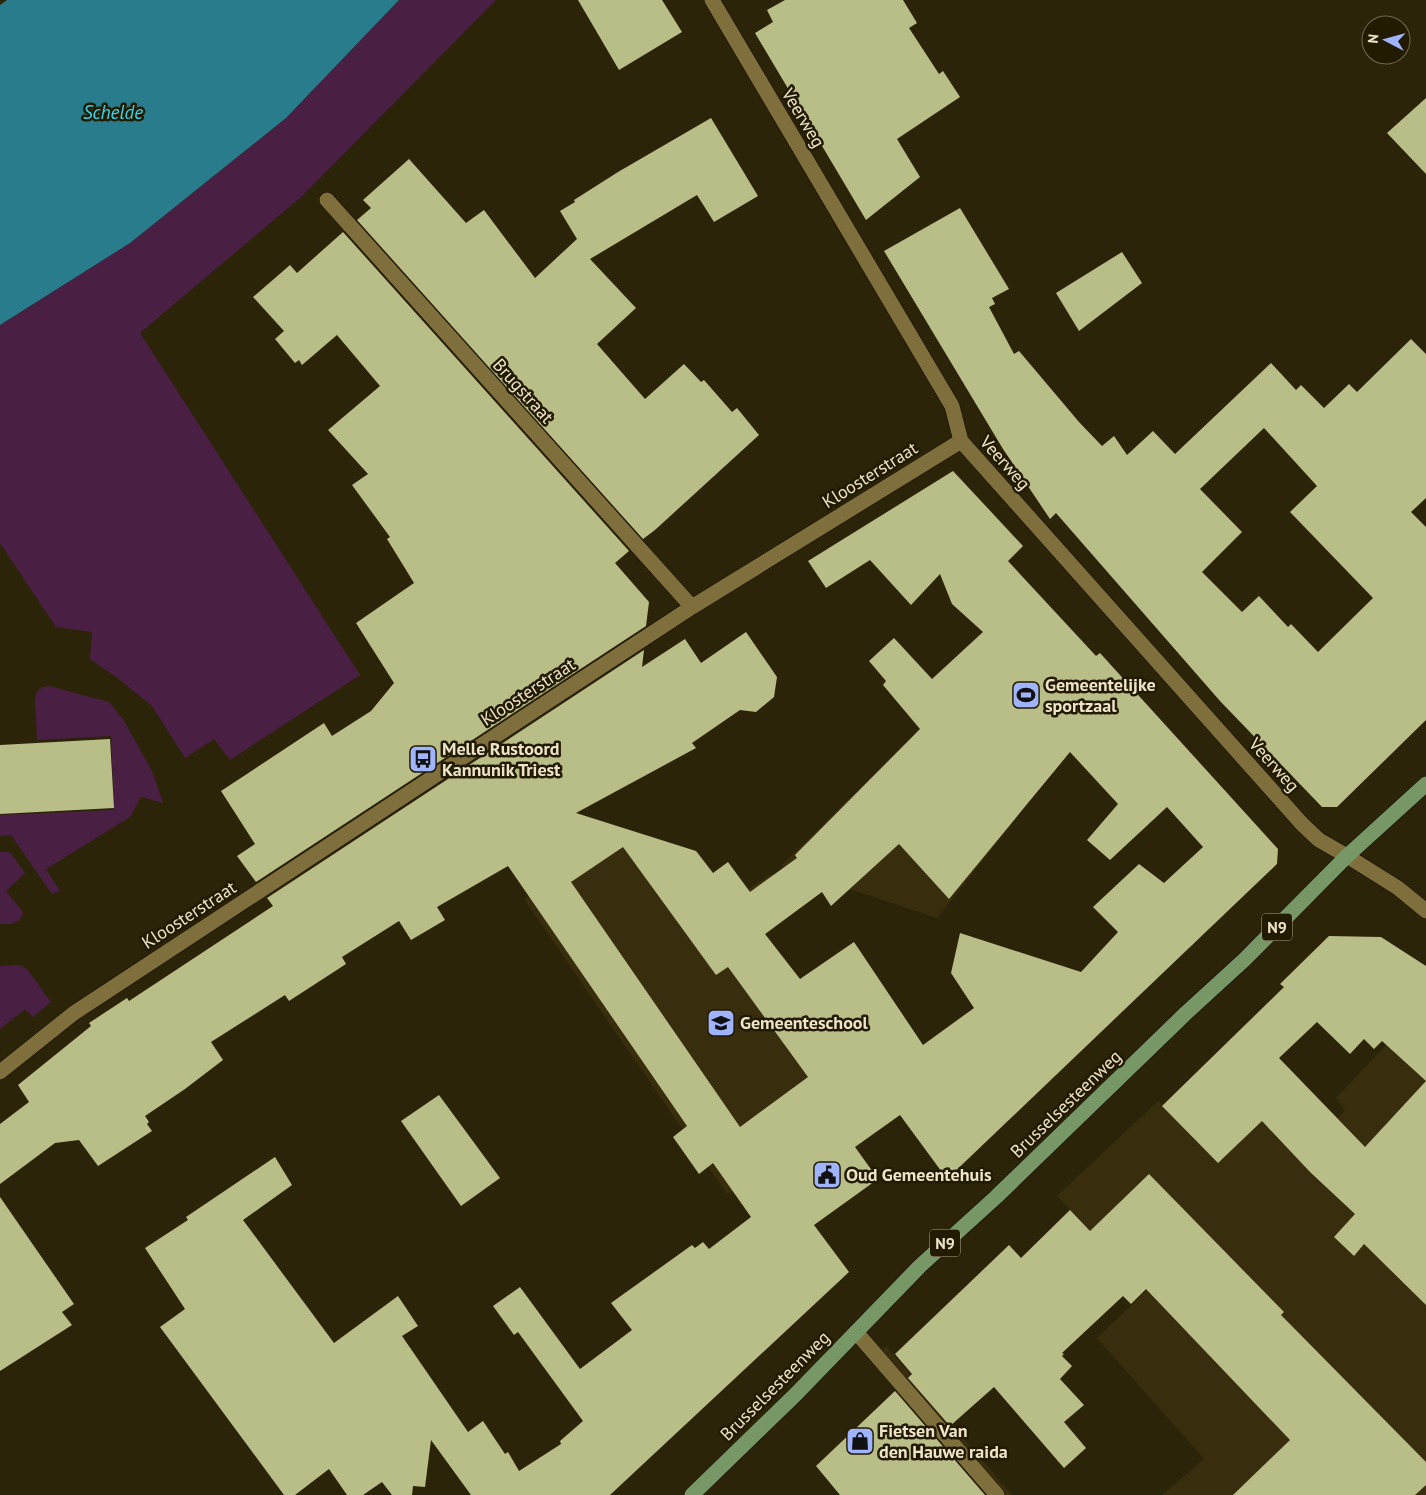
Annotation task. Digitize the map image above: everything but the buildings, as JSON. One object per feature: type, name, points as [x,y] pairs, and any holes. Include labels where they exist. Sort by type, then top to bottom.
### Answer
[{"type":"main road","name":"Brusselsesteenweg","points":[[692,1495],[796,1394],[920,1266],[996,1197],[1186,1013],[1244,960],[1347,856],[1426,784]]},
{"type":"street","name":"Veerweg","points":[[712,0],[952,406],[961,441],[1302,824],[1319,840],[1398,888],[1426,912]]},
{"type":"street","name":"Brugstraat","points":[[327,200],[692,607]]},
{"type":"street","name":"Kloosterstraat","points":[[0,1072],[85,1006],[692,607],[961,441]]},
{"type":"street","points":[[856,1332],[997,1495]]},
{"type":"shaded area","points":[[399,0],[496,0],[301,197],[140,333],[360,675],[230,760],[214,739],[185,758],[152,706],[90,659],[92,632],[56,627],[0,543],[0,325],[130,243],[286,118]]},
{"type":"shaded area","points":[[49,686],[109,702],[123,719],[153,773],[163,803],[141,797],[130,817],[46,869],[60,891],[52,894],[11,835],[0,836],[0,815],[114,810],[111,736],[37,740],[36,693],[42,687]]},
{"type":"shaded area","points":[[920,729],[1013,822],[937,918],[781,866]]},
{"type":"shaded area","name":"Gemeenteschool","points":[[490,786],[698,852],[733,899],[771,874],[819,892],[765,936],[902,1113],[882,1128],[868,1110],[777,1171],[727,1194],[524,899],[533,893]]},
{"type":"shaded area","points":[[0,852],[10,852],[25,873],[6,891],[23,912],[20,920],[11,924],[0,924]]},
{"type":"shaded area","points":[[19,965],[27,969],[51,1002],[33,1017],[25,1009],[0,1029],[0,966]]},
{"type":"shaded area","points":[[1426,1021],[1426,1495],[1162,1495],[1204,1459],[1097,1338],[1146,1291],[1057,1196],[1158,1101],[1162,1106],[1246,1024],[1338,1118],[1345,1110],[1336,1098],[1405,1025]]},
{"type":"shaded area","points":[[886,1346],[1012,1495],[988,1495],[870,1361]]},
{"type":"water","name":"Schelde","points":[[7,0],[399,0],[286,118],[130,243],[0,325],[0,5]]},
{"type":"place","name":"Gemeentelijke sportzaal","points":[[1026,695]]},
{"type":"place","name":"Melle Rustoord Kannunik Triest","points":[[423,759]]},
{"type":"place","name":"Gemeenteschool","points":[[721,1023]]},
{"type":"place","name":"Oud Gemeentehuis","points":[[827,1175]]},
{"type":"place","name":"Fietsen Van den Hauwe raida","points":[[860,1441]]}]
